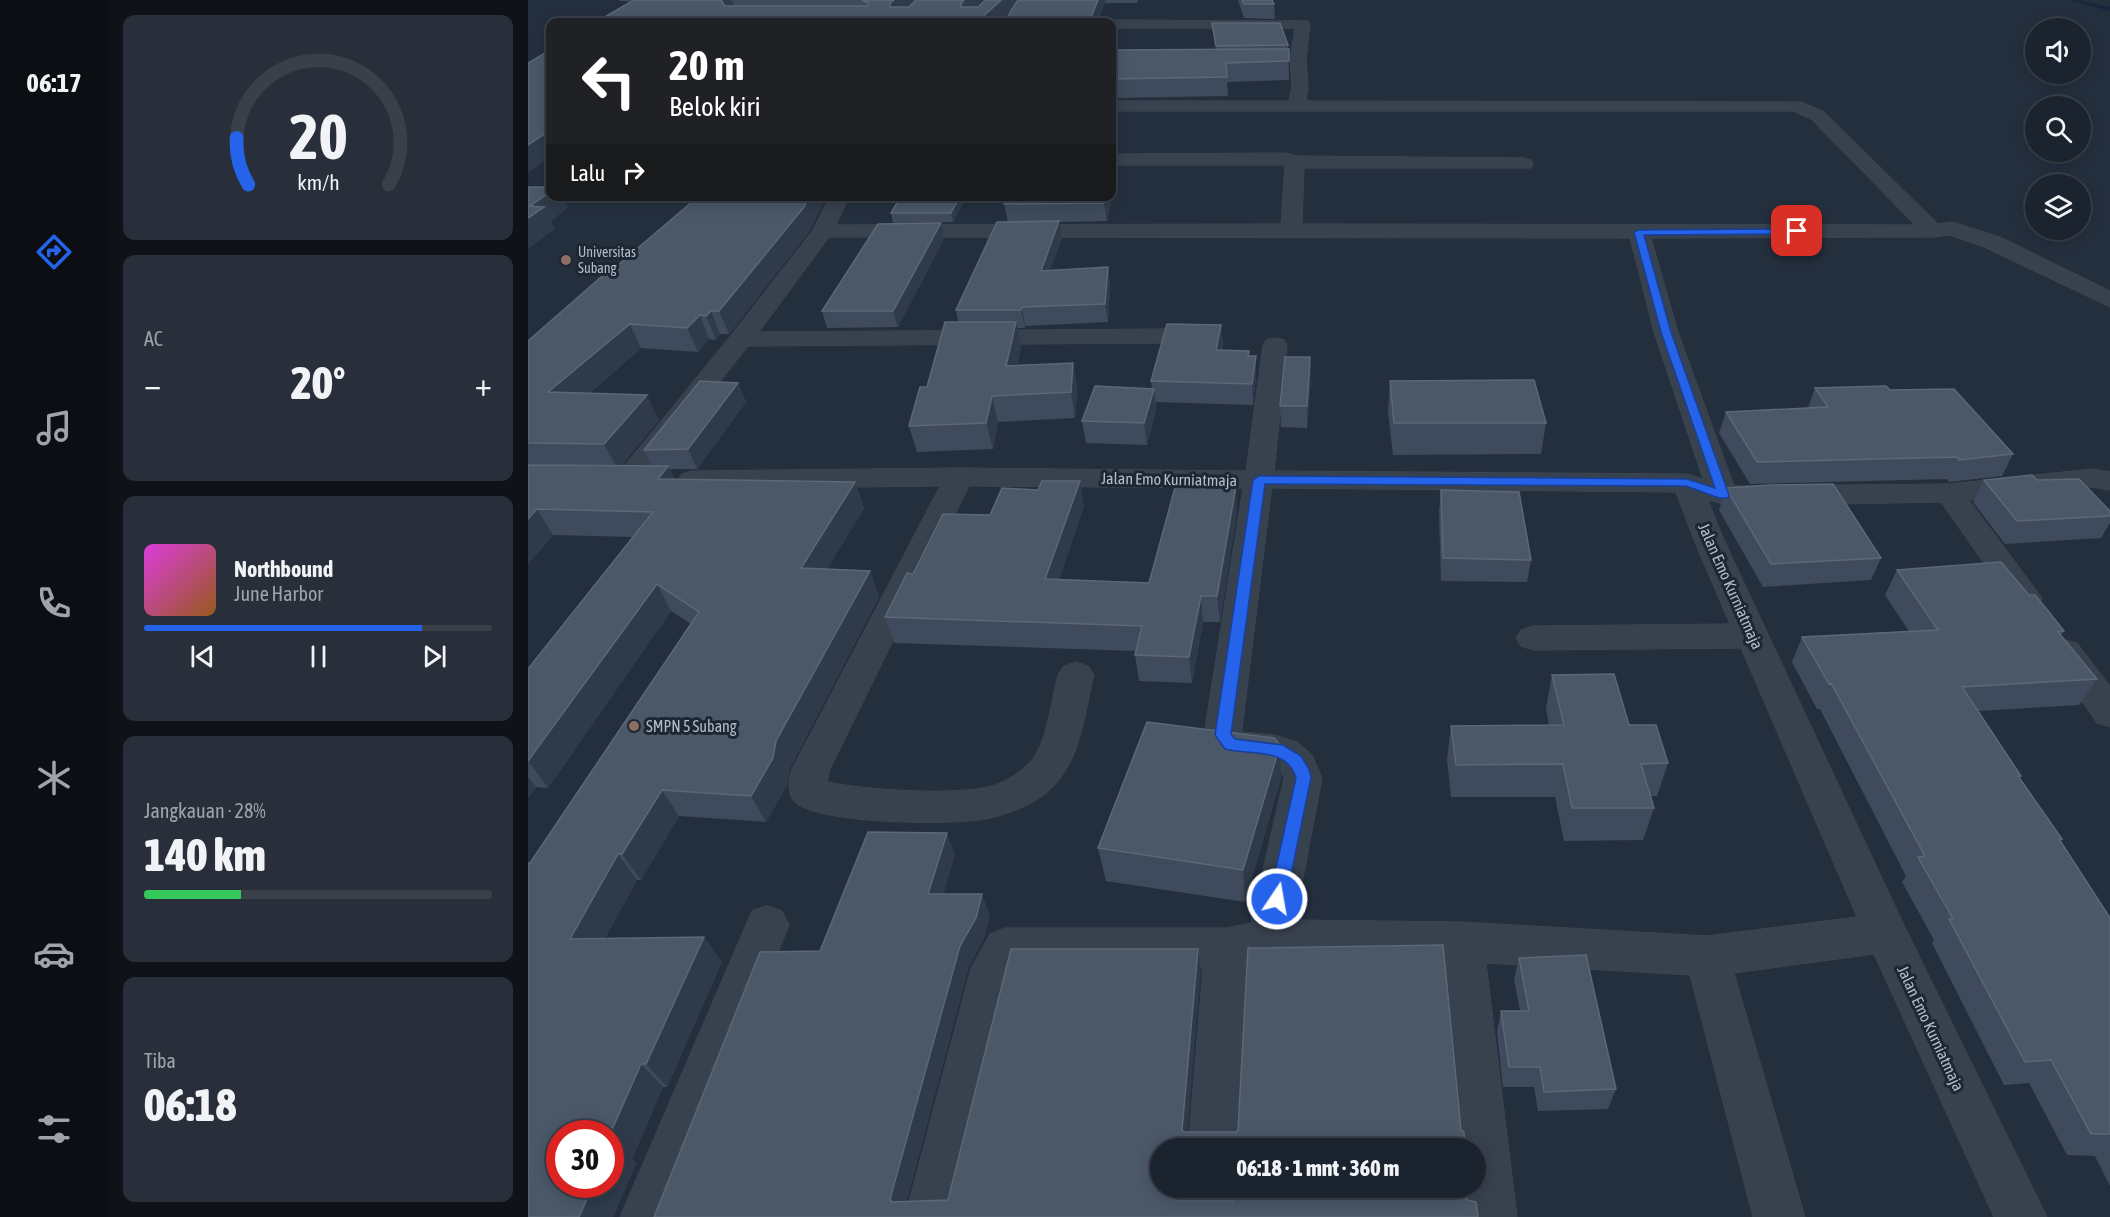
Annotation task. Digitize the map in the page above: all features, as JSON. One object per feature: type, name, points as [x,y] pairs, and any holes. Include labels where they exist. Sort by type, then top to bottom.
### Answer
[{"type":"street","points":[[1297,105],[1300,87],[1292,60],[1306,8]]},
{"type":"street","points":[[1116,24],[1303,24]]},
{"type":"street","points":[[1116,106],[1795,106],[1817,115],[1934,231]]},
{"type":"street","points":[[1116,159],[1285,159],[1297,162],[1524,164]]},
{"type":"street","points":[[1291,229],[1295,167],[1293,162],[1297,162]]},
{"type":"street","points":[[627,481],[741,339],[823,231],[838,201]]},
{"type":"street","points":[[823,231],[1291,229],[1639,232],[1934,231],[1952,228],[1992,242],[2110,300]]},
{"type":"street","points":[[1639,232],[1666,332],[1723,495]]},
{"type":"street","points":[[741,339],[1166,336]]},
{"type":"street","points":[[1215,1138],[1248,943],[1304,778],[1296,761],[1278,749],[1230,744],[1223,735],[1259,480],[1275,345]]},
{"type":"street","points":[[959,477],[812,769],[808,780],[809,792],[817,798],[846,801],[965,806],[982,805],[1015,794],[1029,785],[1052,763],[1076,675]]},
{"type":"street","name":"Jalan Emo Kurniatmaja","points":[[594,480],[959,477],[1687,483],[1709,540],[1886,933],[2021,1217]]},
{"type":"street","points":[[1687,483],[1723,495],[1949,493],[2092,478],[2110,481]]},
{"type":"street","points":[[1949,493],[2110,713]]},
{"type":"street","points":[[1533,638],[1754,636]]},
{"type":"street","points":[[645,1217],[767,925]]},
{"type":"street","points":[[930,1217],[993,968],[1005,948],[1248,943],[1462,942],[1707,956],[1886,933]]},
{"type":"street","points":[[1462,942],[1491,1217]]},
{"type":"street","points":[[1707,956],[1779,1217]]},
{"type":"street","points":[[1208,1217],[1209,1198]]},
{"type":"building","points":[[634,0],[722,0],[725,6],[868,6],[868,3],[862,0],[894,0],[890,3],[890,7],[909,7],[916,0],[964,0],[961,7],[978,7],[985,0],[1001,0],[981,18],[603,18]]},
{"type":"building","points":[[1018,0],[1098,0],[1091,18],[1007,18]]},
{"type":"building","points":[[1242,0],[1272,0],[1274,4],[1244,4]]},
{"type":"building","points":[[1212,23],[1280,23],[1288,45],[1216,46]]},
{"type":"building","points":[[1289,49],[1289,61],[1226,63],[1227,77],[1116,79],[1116,50]]},
{"type":"building","points":[[546,52],[546,133],[528,145],[528,63]]},
{"type":"building","points":[[528,187],[546,187],[546,195],[530,206],[544,207],[528,218]]},
{"type":"building","points":[[693,201],[807,201],[719,311],[711,311],[706,316],[700,315],[687,328],[630,324],[548,392],[647,395],[604,444],[528,443],[528,341],[608,271],[611,271]]},
{"type":"building","points":[[898,201],[957,201],[951,213],[891,213]]},
{"type":"building","points":[[1006,201],[1105,201],[1104,203],[1004,204]]},
{"type":"building","points":[[1059,221],[1041,271],[1108,267],[1105,304],[1022,307],[1021,310],[956,310],[997,222]]},
{"type":"building","points":[[941,223],[893,311],[822,311],[878,224]]},
{"type":"building","points":[[945,322],[1016,322],[1006,366],[1073,363],[1071,392],[992,396],[986,423],[909,426],[920,387],[927,387]]},
{"type":"building","points":[[1167,324],[1221,325],[1216,350],[1249,351],[1248,356],[1256,356],[1252,384],[1151,381]]},
{"type":"building","points":[[1285,357],[1310,357],[1307,406],[1280,406]]},
{"type":"building","points":[[1534,380],[1546,423],[1394,423],[1390,381]]},
{"type":"building","points":[[700,381],[738,383],[688,449],[644,450]]},
{"type":"building","points":[[1095,386],[1154,389],[1144,423],[1082,421]]},
{"type":"building","points":[[1886,386],[1890,390],[1954,389],[2013,454],[1959,460],[1957,457],[1757,462],[1726,412],[1828,407],[1815,388]]},
{"type":"building","name":"SMPN 5 Subang","points":[[528,465],[668,466],[658,479],[855,482],[801,568],[870,571],[776,741],[773,758],[751,796],[662,790],[622,854],[618,854],[570,939],[704,937],[646,1064],[641,1064],[616,1120],[546,1120],[546,1198],[587,1198],[579,1217],[528,1217],[528,863],[699,612],[657,584],[528,761],[528,669],[653,512],[537,509],[528,519]]},
{"type":"building","points":[[2032,475],[2037,480],[2079,479],[2110,511],[2110,516],[2017,521],[1984,480]]},
{"type":"building","points":[[1042,481],[1080,481],[1045,579],[1149,583],[1176,484],[1236,486],[1217,596],[1201,596],[1189,657],[1135,655],[1142,626],[885,617],[907,573],[913,574],[943,514],[990,515],[1002,488],[1038,490]]},
{"type":"building","points":[[1833,484],[1881,558],[1771,564],[1726,488],[1771,485]]},
{"type":"building","points":[[1441,490],[1519,492],[1531,560],[1443,558]]},
{"type":"building","points":[[2001,562],[2029,595],[2035,595],[2049,612],[2064,631],[2058,632],[2097,679],[1962,687],[2021,776],[2018,776],[2062,839],[2059,839],[2110,918],[2110,1134],[2091,1134],[2051,1060],[2025,1062],[1949,919],[1953,919],[1918,857],[1925,856],[1831,683],[1829,684],[1802,637],[1938,630],[1897,570]]},
{"type":"building","points":[[1614,674],[1629,725],[1656,725],[1668,763],[1641,764],[1654,808],[1572,808],[1563,764],[1456,765],[1451,726],[1564,725],[1552,675]]},
{"type":"building","points":[[1147,722],[1274,738],[1280,745],[1243,870],[1098,848]]},
{"type":"building","points":[[868,832],[947,833],[928,894],[982,894],[976,918],[960,946],[890,1199],[892,1202],[948,1200],[1011,949],[1198,949],[1182,1130],[1184,1132],[1236,1132],[1238,1130],[1248,948],[1443,945],[1461,1130],[1464,1132],[1464,1138],[1150,1138],[1150,1198],[1176,1198],[1176,1201],[1233,1201],[1233,1198],[1467,1198],[1476,1202],[1478,1217],[654,1217],[760,952],[820,951]]},
{"type":"building","points":[[1586,955],[1616,1089],[1544,1092],[1540,1067],[1509,1067],[1501,1011],[1529,1011],[1519,958]]},
{"type":"waterway","points":[[2071,0],[2110,9]]},
{"type":"place","name":"Universitas Subang","points":[[566,260]]},
{"type":"place","name":"SMPN 5 Subang","points":[[634,726]]},
{"type":"route","points":[[1277,899],[1304,778],[1296,761],[1278,749],[1230,744],[1223,735],[1259,480],[1687,483],[1723,495],[1666,332],[1639,232],[1797,231]]}]
